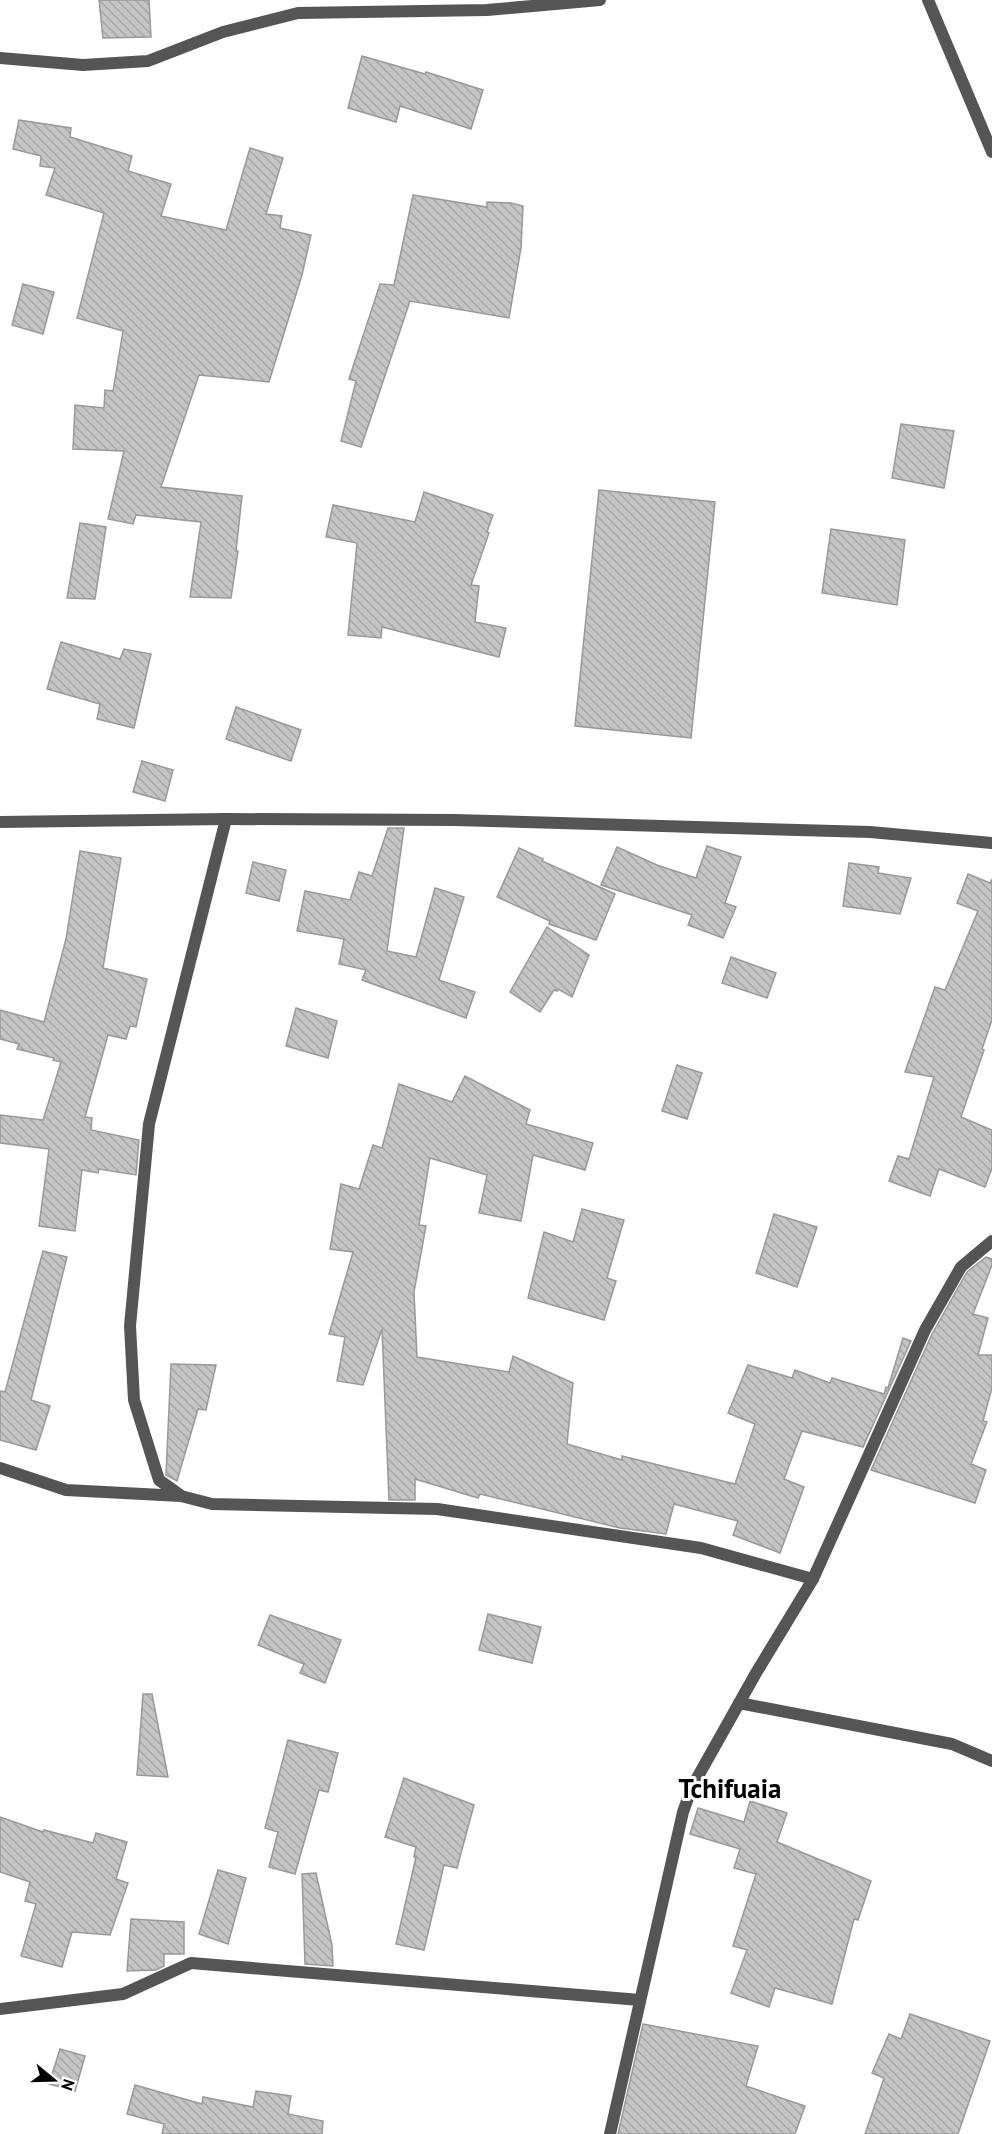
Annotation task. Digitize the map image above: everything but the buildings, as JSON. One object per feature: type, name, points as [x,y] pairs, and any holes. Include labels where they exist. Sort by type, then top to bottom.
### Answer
[{"type":"street","points":[[0,58],[83,65],[148,61],[223,32],[298,13],[487,10],[600,0]]},
{"type":"street","points":[[928,0],[992,152]]},
{"type":"street","points":[[181,1496],[159,1480],[134,1400],[130,1326],[149,1124],[226,819]]},
{"type":"street","points":[[0,822],[454,819],[870,832],[992,843]]},
{"type":"street","points":[[610,2134],[683,1812],[692,1787],[813,1579],[926,1329],[961,1267],[992,1241]]},
{"type":"street","points":[[0,1468],[66,1490],[181,1496],[212,1504],[437,1509],[701,1548],[813,1579]]},
{"type":"street","points":[[740,1703],[952,1744],[992,1761]]},
{"type":"street","points":[[0,2009],[123,1994],[191,1963],[640,2000]]},
{"type":"district","name":"Tchifuaia","points":[[730,1788]]}]
